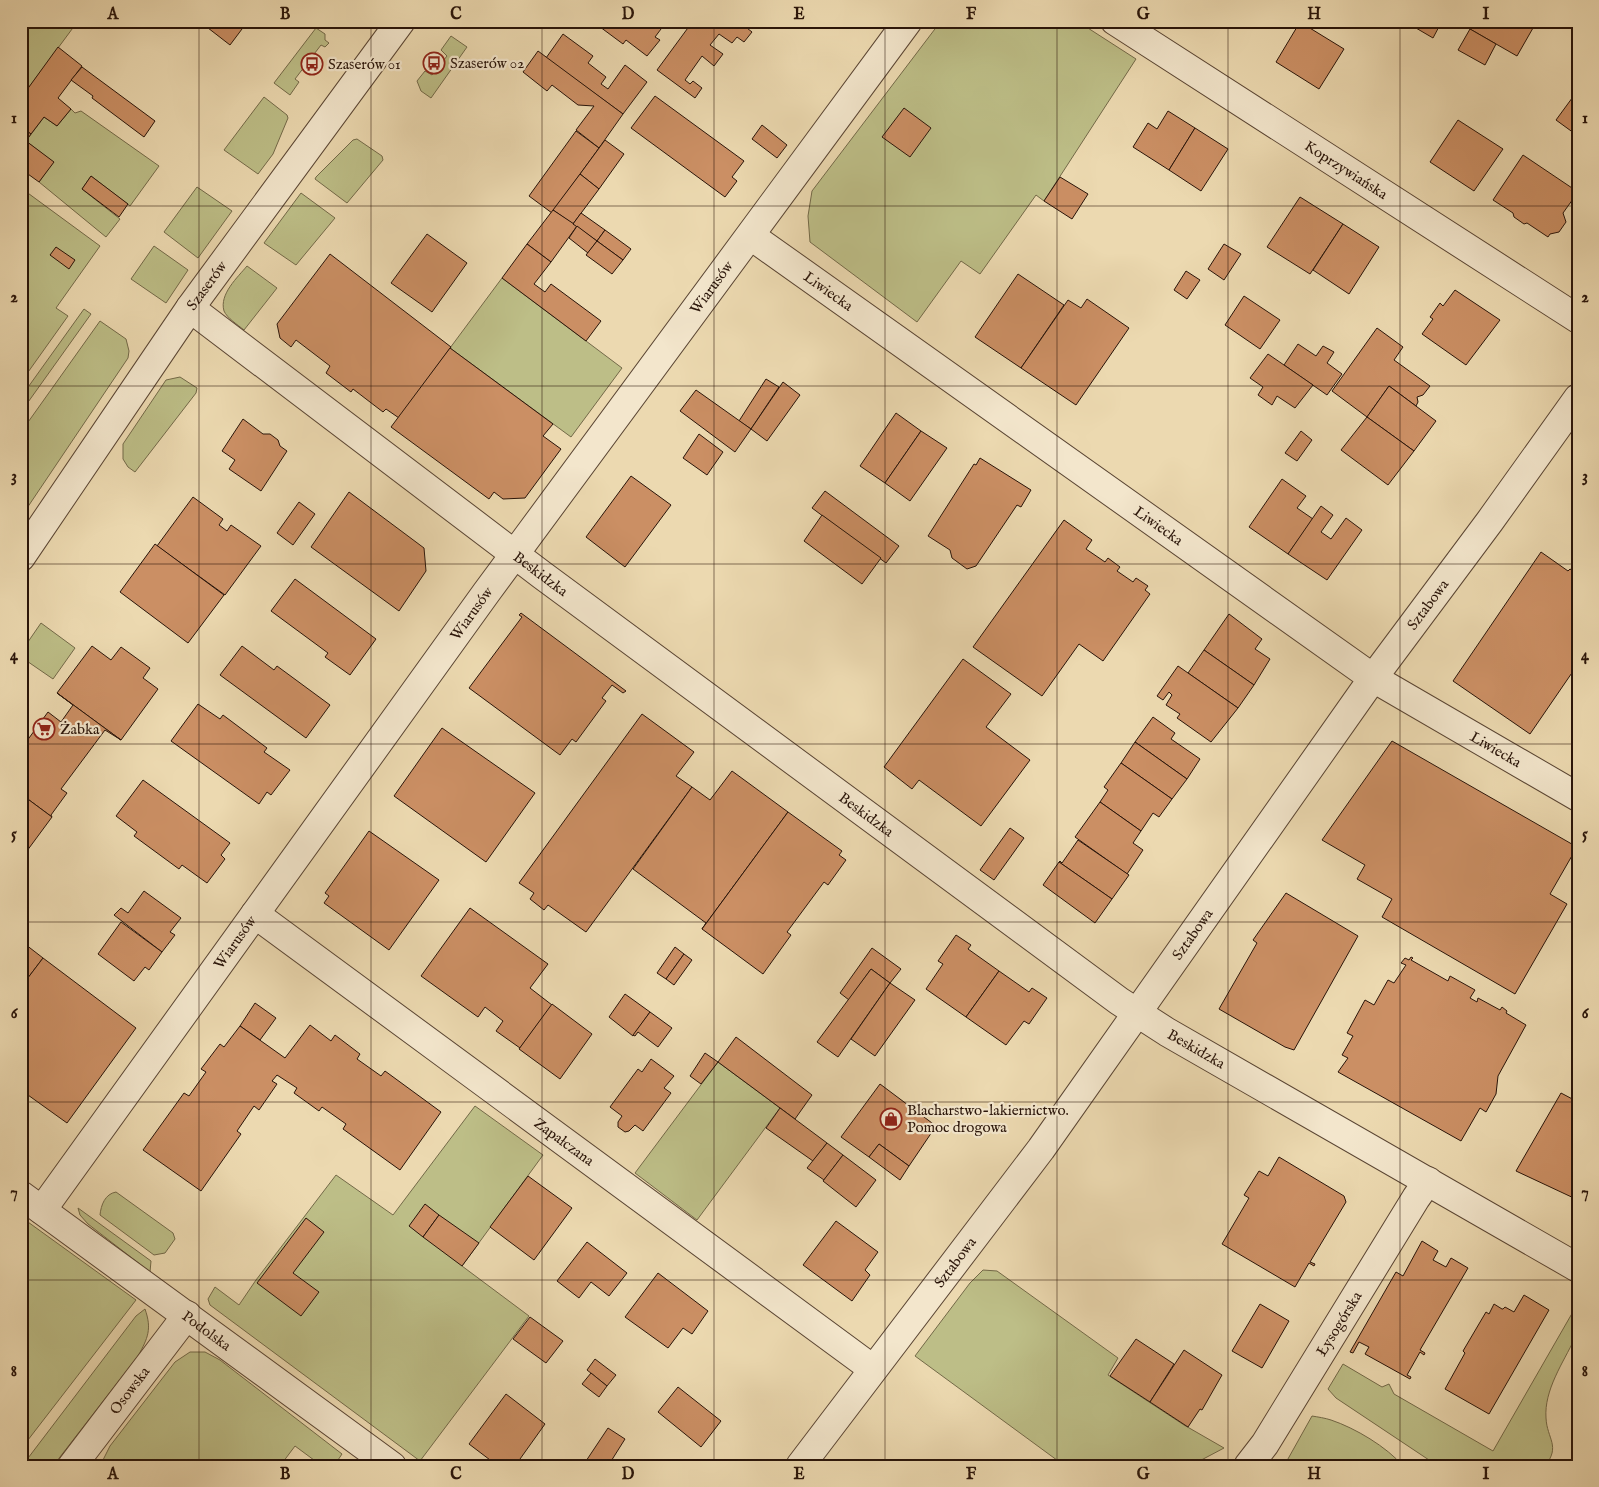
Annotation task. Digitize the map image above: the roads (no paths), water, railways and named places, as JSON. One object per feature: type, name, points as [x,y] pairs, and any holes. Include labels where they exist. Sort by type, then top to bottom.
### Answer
[{"type":"street","name":"Szaserów","points":[[21,557],[190,308],[401,21]]},
{"type":"street","name":"Wiarusów","points":[[32,1202],[255,914],[515,554],[908,21]]},
{"type":"street","name":"Koprzywiańska","points":[[1115,21],[1578,319]]},
{"type":"street","name":"Liwiecka","points":[[751,236],[1373,678],[1578,797]]},
{"type":"street","name":"Beskidzka","points":[[190,308],[515,554],[1138,1014],[1578,1268]]},
{"type":"street","name":"Sztabowa","points":[[800,1466],[1012,1189],[1138,1014],[1373,678],[1490,521],[1578,398]]},
{"type":"street","name":"Zapałczana","points":[[255,914],[873,1369]]},
{"type":"street","name":"Łysogórska","points":[[1248,1466],[1265,1444],[1416,1198],[1428,1182]]},
{"type":"street","name":"Podolska","points":[[32,1202],[392,1466]]},
{"type":"street","name":"Osowska","points":[[72,1466],[187,1315]]},
{"type":"place","name":"Szaserów 02","points":[[434,63]]},
{"type":"place","name":"Szaserów 01","points":[[312,64]]},
{"type":"place","name":"Żabka","points":[[44,729]]},
{"type":"place","name":"Blacharstwo-lakiernictwo. Pomoc drogowa","points":[[891,1119]]}]
